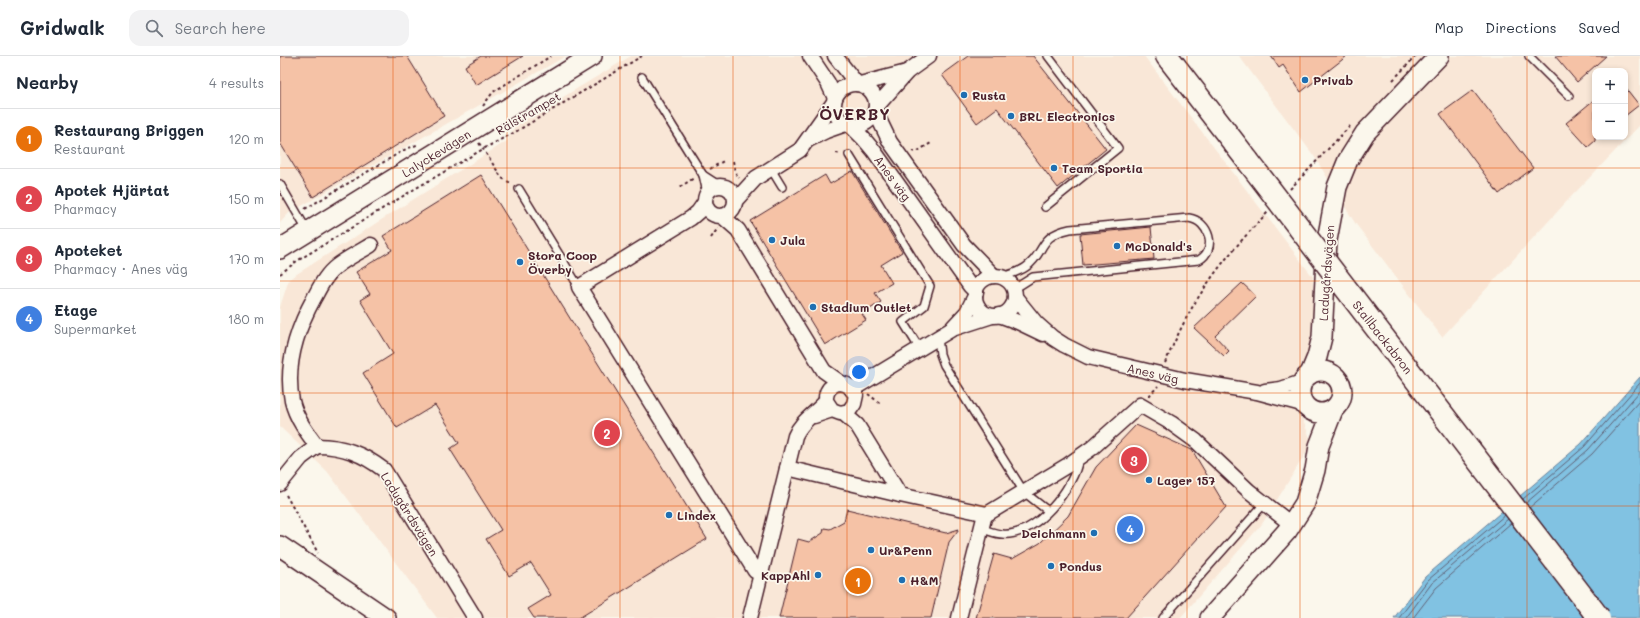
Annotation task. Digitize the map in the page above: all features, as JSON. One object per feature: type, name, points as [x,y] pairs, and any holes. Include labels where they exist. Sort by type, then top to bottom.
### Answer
[{"type":"highway","name":"Stallbackabron","points":[[1167,56],[1599,618]]},
{"type":"street","points":[[810,56],[828,83],[834,100],[835,113],[842,122],[848,125]]},
{"type":"street","points":[[835,56],[859,84],[869,89],[872,93],[875,109]]},
{"type":"street","points":[[807,141],[826,131],[848,125],[862,125],[868,122],[875,109],[907,72],[929,56]]},
{"type":"street","name":"Ladugårdsvägen","points":[[1306,378],[1317,357],[1322,337],[1329,224],[1337,187],[1348,160],[1365,133],[1439,56]]},
{"type":"street","name":"Lalyckevägen","points":[[280,249],[471,131],[581,59]]},
{"type":"street","points":[[711,206],[713,187],[723,187],[756,178],[794,155],[807,141],[838,92],[844,87],[850,84],[859,84],[907,72]]},
{"type":"street","name":"Anes väg","points":[[875,109],[890,142],[964,245],[998,276]]},
{"type":"street","name":"Anes väg","points":[[848,125],[863,138],[874,151],[975,294]]},
{"type":"street","points":[[756,178],[734,203],[728,213],[711,206],[698,212],[691,218],[579,287],[755,571],[761,573]]},
{"type":"street","points":[[723,187],[733,194],[738,230]]},
{"type":"street","points":[[711,206],[738,230],[824,370],[832,404],[857,425],[900,495]]},
{"type":"street","points":[[282,488],[301,458],[317,446],[298,417],[292,402],[290,371],[298,330],[322,283],[336,266],[371,245]]},
{"type":"street","points":[[832,404],[834,385],[847,386],[938,338],[952,329],[967,312],[982,281],[998,276],[1008,279],[1015,293],[1012,307],[1004,314],[952,329]]},
{"type":"street","name":"Anes väg","points":[[1015,293],[1036,323],[1064,345],[1088,357],[1185,380],[1257,392],[1306,407]]},
{"type":"street","points":[[975,294],[980,309],[996,316]]},
{"type":"street","name":"Anes väg","points":[[996,316],[1018,322],[1054,338]]},
{"type":"street","name":"Ladugårdsvägen","points":[[1322,337],[1332,374]]},
{"type":"street","points":[[750,618],[798,429],[812,416],[832,404],[851,409],[854,404],[856,395],[847,386],[824,370]]},
{"type":"street","points":[[1210,618],[1291,524],[1305,503],[1315,470],[1319,446],[1333,410],[1341,400],[1342,389],[1337,379],[1332,374],[1324,371],[1306,378],[1299,392],[1316,428],[1319,446]]},
{"type":"street","name":"Anes väg","points":[[1257,392],[1281,389],[1306,378]]},
{"type":"street","points":[[854,404],[857,425]]},
{"type":"street","points":[[787,468],[987,514],[1079,458],[1140,405],[1171,423],[1196,441],[1264,504],[1291,524]]},
{"type":"street","points":[[1306,407],[1314,413],[1322,414],[1333,410]]},
{"type":"street","name":"Ladugårdsvägen","points":[[317,446],[334,446],[356,453],[372,461],[384,470],[475,618]]},
{"type":"street","points":[[959,618],[985,514]]},
{"type":"street","points":[[280,546],[386,618]]},
{"type":"lane","points":[[1045,207],[1118,148],[1048,56]]},
{"type":"lane","points":[[1529,56],[1569,96]]},
{"type":"lane","points":[[642,77],[703,175],[711,206]]},
{"type":"lane","points":[[849,155],[930,286],[924,306],[903,322],[920,348]]},
{"type":"lane","points":[[771,169],[782,187]]},
{"type":"lane","points":[[703,175],[723,187]]},
{"type":"lane","points":[[280,184],[308,232]]},
{"type":"lane","points":[[519,188],[579,287]]},
{"type":"lane","points":[[998,276],[1026,268],[1049,238],[1060,231],[1070,229],[1189,218],[1196,219],[1202,223],[1209,238],[1209,248],[1205,256],[1199,260],[1033,278],[1015,293]]},
{"type":"lane","points":[[938,338],[941,359],[944,365],[1024,492],[1048,511]]},
{"type":"lane","points":[[981,529],[1003,534],[1012,533],[1024,530],[1041,519],[1060,497],[1073,478],[1079,458]]},
{"type":"lane","points":[[1163,618],[1264,504]]},
{"type":"path","points":[[482,107],[492,92],[551,56]]},
{"type":"path","name":"Rälstrampet","points":[[280,274],[322,246],[483,149],[517,131],[642,56]]},
{"type":"path","points":[[1391,83],[1416,56]]},
{"type":"path","points":[[1288,191],[1354,121]]},
{"type":"path","points":[[471,131],[502,178],[519,188]]},
{"type":"path","points":[[297,214],[404,150],[421,143]]},
{"type":"path","points":[[1140,405],[1158,388],[1161,374],[1182,327],[1198,298],[1231,252],[1269,211]]},
{"type":"path","points":[[282,488],[319,556]]},
{"type":"shaded area","points":[[280,56],[566,56],[289,213],[280,223]]},
{"type":"shaded area","points":[[631,56],[1144,56],[1313,277],[1314,336],[1310,354],[1293,396],[1310,438],[1306,453],[1262,524],[1180,618],[437,618],[327,471],[280,427],[280,307],[289,279],[507,141],[515,126]]},
{"type":"shaded area","points":[[1239,56],[1640,56],[1640,125],[1628,138],[1628,68],[1592,68],[1592,140],[1626,140],[1442,337],[1355,223],[1314,156]]},
{"type":"water","points":[[1640,377],[1640,618],[1394,618],[1425,577],[1581,444]]},
{"type":"building","points":[[280,56],[407,56],[444,116],[313,197],[280,143]]},
{"type":"building","points":[[481,56],[523,56],[476,85],[465,66]]},
{"type":"building","points":[[968,56],[1033,56],[1106,149],[1058,188],[997,108],[977,123],[942,75]]},
{"type":"building","name":"Privab","points":[[1271,56],[1347,56],[1301,92],[1283,65],[1279,68]]},
{"type":"building","points":[[1555,56],[1606,56],[1592,68],[1577,82]]},
{"type":"building","points":[[1473,90],[1533,168],[1499,194],[1440,114]]},
{"type":"building","points":[[1628,91],[1639,105],[1628,114]]},
{"type":"building","points":[[1592,101],[1592,140],[1595,141],[1588,147],[1566,123]]},
{"type":"building","points":[[852,171],[902,252],[881,265],[892,283],[875,293],[881,302],[862,314],[866,320],[825,345],[750,221],[825,175],[830,184]]},
{"type":"building","points":[[481,175],[707,539],[579,618],[534,618],[528,609],[551,595],[531,563],[509,576],[486,539],[501,530],[450,449],[459,443],[435,405],[397,428],[363,373],[393,354],[360,300],[370,294],[356,272],[392,250],[383,236]]},
{"type":"building","name":"McDonald's","points":[[1151,227],[1154,259],[1083,265],[1080,234]]},
{"type":"building","points":[[1242,283],[1256,296],[1215,336],[1229,351],[1224,356],[1194,328]]},
{"type":"building","points":[[1136,425],[1192,450],[1226,507],[1126,618],[976,618],[994,554],[1012,559],[1040,543],[1068,516],[1096,467]]},
{"type":"building","points":[[847,509],[946,533],[959,529],[949,542],[931,618],[779,618],[798,539],[809,542],[823,533],[824,528],[830,529],[844,521]]},
{"type":"place","name":"Privab","points":[[1305,80]]},
{"type":"place","name":"Rusta","points":[[964,95]]},
{"type":"place","name":"BRL Electronics","points":[[1011,116]]},
{"type":"place","name":"Team Sportia","points":[[1054,168]]},
{"type":"place","name":"Jula","points":[[772,240]]},
{"type":"place","name":"McDonald's","points":[[1117,246]]},
{"type":"place","name":"Stora Coop Överby","points":[[520,262]]},
{"type":"place","name":"Stadium Outlet","points":[[813,307]]},
{"type":"place","name":"Apotek Hjärtat","points":[[607,433]]},
{"type":"place","name":"Apoteket","points":[[1134,460]]},
{"type":"place","name":"Lager 157","points":[[1149,480]]},
{"type":"place","name":"Lindex","points":[[669,515]]},
{"type":"place","name":"Etage","points":[[1130,529]]},
{"type":"place","name":"Deichmann","points":[[1094,533]]},
{"type":"place","name":"Ur&Penn","points":[[871,550]]},
{"type":"place","name":"Pondus","points":[[1051,566]]},
{"type":"place","name":"KappAhl","points":[[818,575]]},
{"type":"place","name":"H&M","points":[[902,580]]},
{"type":"place","name":"Restaurang Briggen","points":[[858,581]]},
{"type":"district","name":"ÖVERBY","points":[[855,113]]}]
